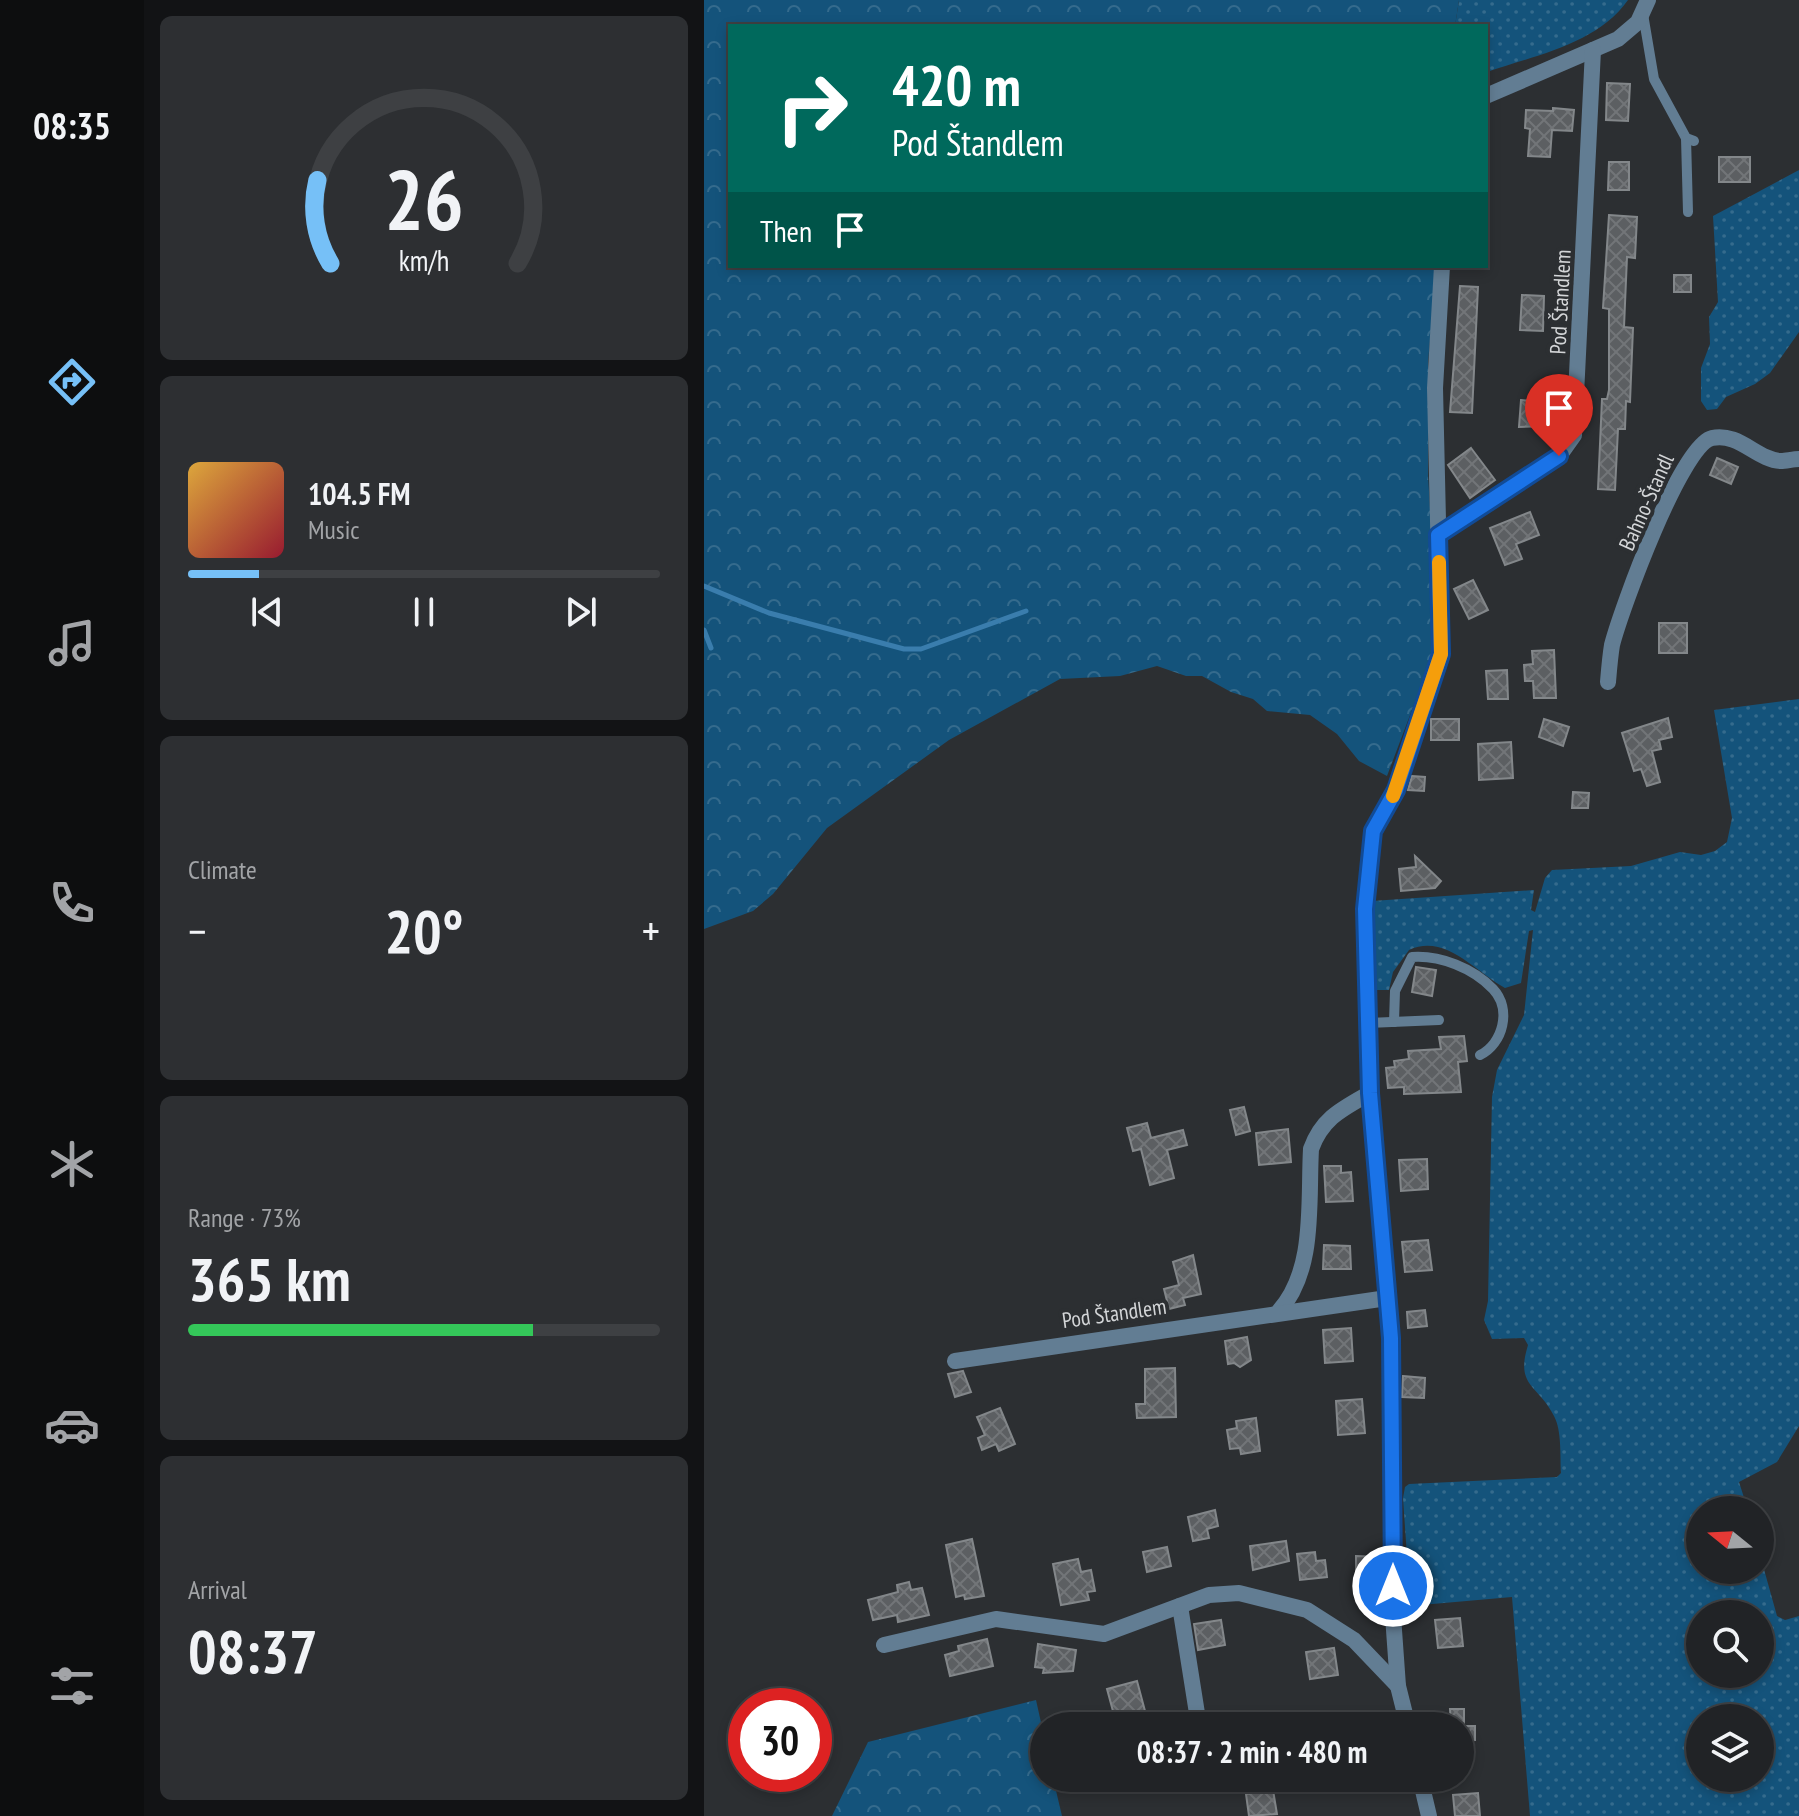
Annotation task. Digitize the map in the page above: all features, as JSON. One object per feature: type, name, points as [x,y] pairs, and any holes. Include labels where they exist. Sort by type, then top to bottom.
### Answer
[{"type":"street","points":[[1488,95],[1618,39],[1638,22],[1645,6]]},
{"type":"street","name":"Pod Štandlem","points":[[1438,535],[1559,456],[1574,435],[1593,50]]},
{"type":"street","points":[[1404,1712],[1398,1686],[1393,1616],[1387,1298],[1370,1093],[1365,909],[1373,831],[1396,790],[1441,654],[1435,388],[1442,268]]},
{"type":"street","name":"Bahno-Štandl","points":[[1608,682],[1612,646],[1625,610],[1659,520],[1695,449],[1709,438],[1725,437],[1778,461],[1799,459]]},
{"type":"street","points":[[1279,1311],[1292,1297],[1301,1274],[1311,1149],[1318,1130],[1332,1114],[1370,1093]]},
{"type":"street","name":"Pod Štandlem","points":[[955,1361],[1279,1311],[1387,1298]]},
{"type":"street","points":[[884,1645],[996,1619],[1104,1634],[1209,1595],[1239,1593],[1307,1610],[1354,1640],[1398,1686]]},
{"type":"street","points":[[1180,1606],[1197,1712]]},
{"type":"street","points":[[1423,1792],[1429,1816]]},
{"type":"lane","points":[[1645,6],[1654,79],[1690,140],[1688,212]]},
{"type":"lane","points":[[1394,1022],[1395,991],[1412,957],[1429,956],[1457,965],[1494,990],[1500,1002],[1501,1036],[1480,1055]]},
{"type":"lane","points":[[1368,1023],[1439,1020]]},
{"type":"green space","points":[[704,0],[1459,0],[1455,24],[728,24],[728,268],[1437,268],[1428,362],[1428,475],[1438,641],[1387,776],[1359,761],[1337,734],[1310,715],[1267,711],[1253,699],[1231,692],[1202,676],[1186,676],[1157,666],[1120,676],[1060,679],[949,740],[827,828],[773,894],[753,911],[704,929]]},
{"type":"green space","points":[[1459,0],[1628,0],[1615,15],[1583,38],[1488,72],[1488,24],[1455,24]]},
{"type":"green space","points":[[1799,170],[1799,332],[1770,373],[1755,384],[1726,397],[1717,409],[1707,410],[1701,401],[1701,368],[1710,344],[1709,317],[1718,302],[1713,216]]},
{"type":"green space","points":[[1799,699],[1799,1426],[1777,1462],[1739,1482],[1744,1496],[1686,1496],[1686,1584],[1768,1584],[1773,1600],[1686,1600],[1686,1688],[1774,1688],[1774,1605],[1777,1616],[1785,1620],[1799,1616],[1799,1816],[1530,1816],[1512,1597],[1421,1605],[1410,1600],[1403,1498],[1405,1487],[1409,1484],[1557,1477],[1561,1473],[1557,1422],[1526,1377],[1524,1369],[1528,1345],[1524,1338],[1492,1339],[1484,1320],[1488,1301],[1492,1097],[1497,1070],[1524,1015],[1533,930],[1529,931],[1521,983],[1505,988],[1460,957],[1436,947],[1423,946],[1409,950],[1393,972],[1389,990],[1376,990],[1372,901],[1534,890],[1531,910],[1535,912],[1545,878],[1552,870],[1631,866],[1680,852],[1701,855],[1715,851],[1727,842],[1732,818],[1714,710]]},
{"type":"green space","points":[[1036,1700],[1039,1712],[1030,1712],[1030,1792],[1056,1792],[1062,1816],[832,1816],[868,1742]]},
{"type":"building","points":[[1607,83],[1630,84],[1628,121],[1606,120]]},
{"type":"building","points":[[1553,108],[1574,110],[1572,131],[1552,130],[1550,157],[1528,156],[1530,129],[1525,128],[1526,110],[1553,111]]},
{"type":"building","points":[[1719,157],[1750,157],[1750,182],[1719,182]]},
{"type":"building","points":[[1609,162],[1629,162],[1629,190],[1608,190]]},
{"type":"building","points":[[1609,215],[1637,217],[1635,258],[1627,257],[1624,327],[1633,328],[1630,402],[1626,401],[1625,429],[1618,429],[1615,490],[1598,489],[1602,399],[1607,399],[1609,390],[1609,309],[1603,308]]},
{"type":"building","points":[[1674,275],[1691,275],[1691,292],[1674,292]]},
{"type":"building","points":[[1460,286],[1478,287],[1472,413],[1450,412]]},
{"type":"building","points":[[1522,295],[1544,296],[1543,331],[1520,330]]},
{"type":"building","points":[[1521,400],[1556,404],[1555,426],[1519,427]]},
{"type":"building","points":[[1471,448],[1495,480],[1470,498],[1448,465]]},
{"type":"building","points":[[1717,458],[1738,467],[1731,484],[1710,475]]},
{"type":"building","points":[[1530,512],[1539,535],[1516,544],[1522,559],[1505,565],[1490,528]]},
{"type":"building","points":[[1473,580],[1488,610],[1469,619],[1454,589]]},
{"type":"building","points":[[1659,623],[1687,623],[1687,653],[1659,653]]},
{"type":"building","points":[[1554,650],[1556,698],[1534,698],[1533,681],[1525,681],[1524,665],[1533,664],[1532,651]]},
{"type":"building","points":[[1507,670],[1508,699],[1488,699],[1486,671]]},
{"type":"building","points":[[1668,718],[1672,737],[1659,740],[1661,749],[1652,751],[1660,782],[1647,786],[1641,769],[1634,771],[1622,733]]},
{"type":"building","points":[[1431,719],[1459,719],[1459,740],[1431,740]]},
{"type":"building","points":[[1544,719],[1569,727],[1563,746],[1539,737]]},
{"type":"building","points":[[1511,742],[1513,778],[1479,780],[1478,744]]},
{"type":"building","points":[[1412,776],[1425,777],[1424,791],[1408,790]]},
{"type":"building","points":[[1573,792],[1589,793],[1588,808],[1572,808]]},
{"type":"building","points":[[1415,856],[1441,881],[1435,888],[1401,891],[1399,869],[1416,867]]},
{"type":"building","points":[[1416,967],[1436,970],[1432,996],[1412,992]]},
{"type":"building","points":[[1464,1036],[1467,1061],[1458,1062],[1461,1092],[1404,1094],[1404,1087],[1388,1088],[1386,1068],[1395,1067],[1394,1061],[1409,1059],[1408,1051],[1441,1049],[1439,1037]]},
{"type":"building","points":[[1244,1107],[1250,1131],[1236,1135],[1230,1110]]},
{"type":"building","points":[[1147,1123],[1151,1138],[1183,1130],[1187,1145],[1167,1150],[1174,1178],[1150,1185],[1141,1149],[1133,1151],[1127,1128]]},
{"type":"building","points":[[1288,1129],[1291,1162],[1259,1165],[1256,1133]]},
{"type":"building","points":[[1427,1159],[1428,1189],[1401,1191],[1399,1160]]},
{"type":"building","points":[[1324,1166],[1341,1166],[1341,1173],[1351,1172],[1353,1201],[1326,1202]]},
{"type":"building","points":[[1428,1240],[1432,1270],[1405,1272],[1402,1242]]},
{"type":"building","points":[[1324,1245],[1350,1246],[1351,1269],[1323,1269]]},
{"type":"building","points":[[1193,1255],[1201,1294],[1183,1298],[1185,1305],[1169,1309],[1164,1289],[1179,1285],[1173,1262]]},
{"type":"building","points":[[1425,1310],[1427,1326],[1408,1328],[1407,1312]]},
{"type":"building","points":[[1351,1328],[1353,1361],[1325,1363],[1323,1330]]},
{"type":"building","points":[[1247,1337],[1251,1360],[1240,1367],[1234,1363],[1228,1364],[1225,1341]]},
{"type":"building","points":[[1175,1368],[1176,1417],[1137,1418],[1136,1404],[1145,1404],[1145,1369]]},
{"type":"building","points":[[963,1371],[971,1392],[955,1397],[948,1374]]},
{"type":"building","points":[[1403,1376],[1425,1378],[1424,1398],[1402,1397]]},
{"type":"building","points":[[1362,1399],[1365,1433],[1338,1435],[1336,1401]]},
{"type":"building","points":[[1000,1408],[1015,1444],[999,1451],[996,1444],[982,1450],[978,1438],[985,1435],[977,1417]]},
{"type":"building","points":[[1256,1418],[1260,1451],[1241,1454],[1240,1448],[1230,1449],[1227,1430],[1237,1428],[1236,1421]]},
{"type":"building","points":[[1215,1510],[1218,1526],[1207,1529],[1209,1538],[1193,1541],[1188,1517]]},
{"type":"building","points":[[972,1539],[984,1596],[965,1599],[964,1595],[956,1597],[946,1545]]},
{"type":"building","points":[[1286,1541],[1289,1561],[1253,1570],[1250,1546]]},
{"type":"building","points":[[1167,1547],[1171,1566],[1147,1572],[1143,1552]]},
{"type":"building","points":[[1315,1552],[1316,1561],[1325,1560],[1327,1577],[1300,1580],[1297,1554]]},
{"type":"building","points":[[1356,1556],[1382,1557],[1382,1599],[1356,1599]]},
{"type":"building","points":[[1078,1559],[1081,1572],[1091,1570],[1095,1591],[1087,1592],[1089,1600],[1061,1605],[1053,1564]]},
{"type":"building","points":[[909,1582],[911,1590],[922,1588],[929,1615],[898,1622],[897,1615],[873,1620],[868,1600],[898,1592],[897,1585]]},
{"type":"building","points":[[1460,1618],[1463,1646],[1438,1648],[1435,1620]]},
{"type":"building","points":[[1221,1620],[1225,1645],[1198,1650],[1194,1624]]},
{"type":"building","points":[[987,1639],[993,1666],[950,1676],[945,1655],[959,1651],[958,1646]]},
{"type":"building","points":[[1038,1644],[1076,1650],[1073,1671],[1043,1673],[1044,1668],[1035,1667]]},
{"type":"building","points":[[1334,1648],[1338,1675],[1310,1679],[1306,1652]]},
{"type":"building","points":[[1137,1681],[1145,1712],[1113,1712],[1107,1689]]},
{"type":"building","points":[[1450,1709],[1464,1709],[1464,1712],[1450,1712]]},
{"type":"building","points":[[1273,1792],[1277,1814],[1249,1816],[1246,1794]]},
{"type":"building","points":[[1478,1793],[1480,1816],[1455,1816],[1453,1795]]},
{"type":"waterway","points":[[704,586],[769,613],[904,649],[921,649],[1026,611]]},
{"type":"waterway","points":[[704,630],[711,648]]},
{"type":"slow traffic","points":[[1393,796],[1441,654],[1439,562]]},
{"type":"route","points":[[1393,1586],[1391,1338],[1370,1093],[1367,994],[1365,909],[1373,831],[1396,790],[1441,654],[1438,535],[1559,456]]}]
